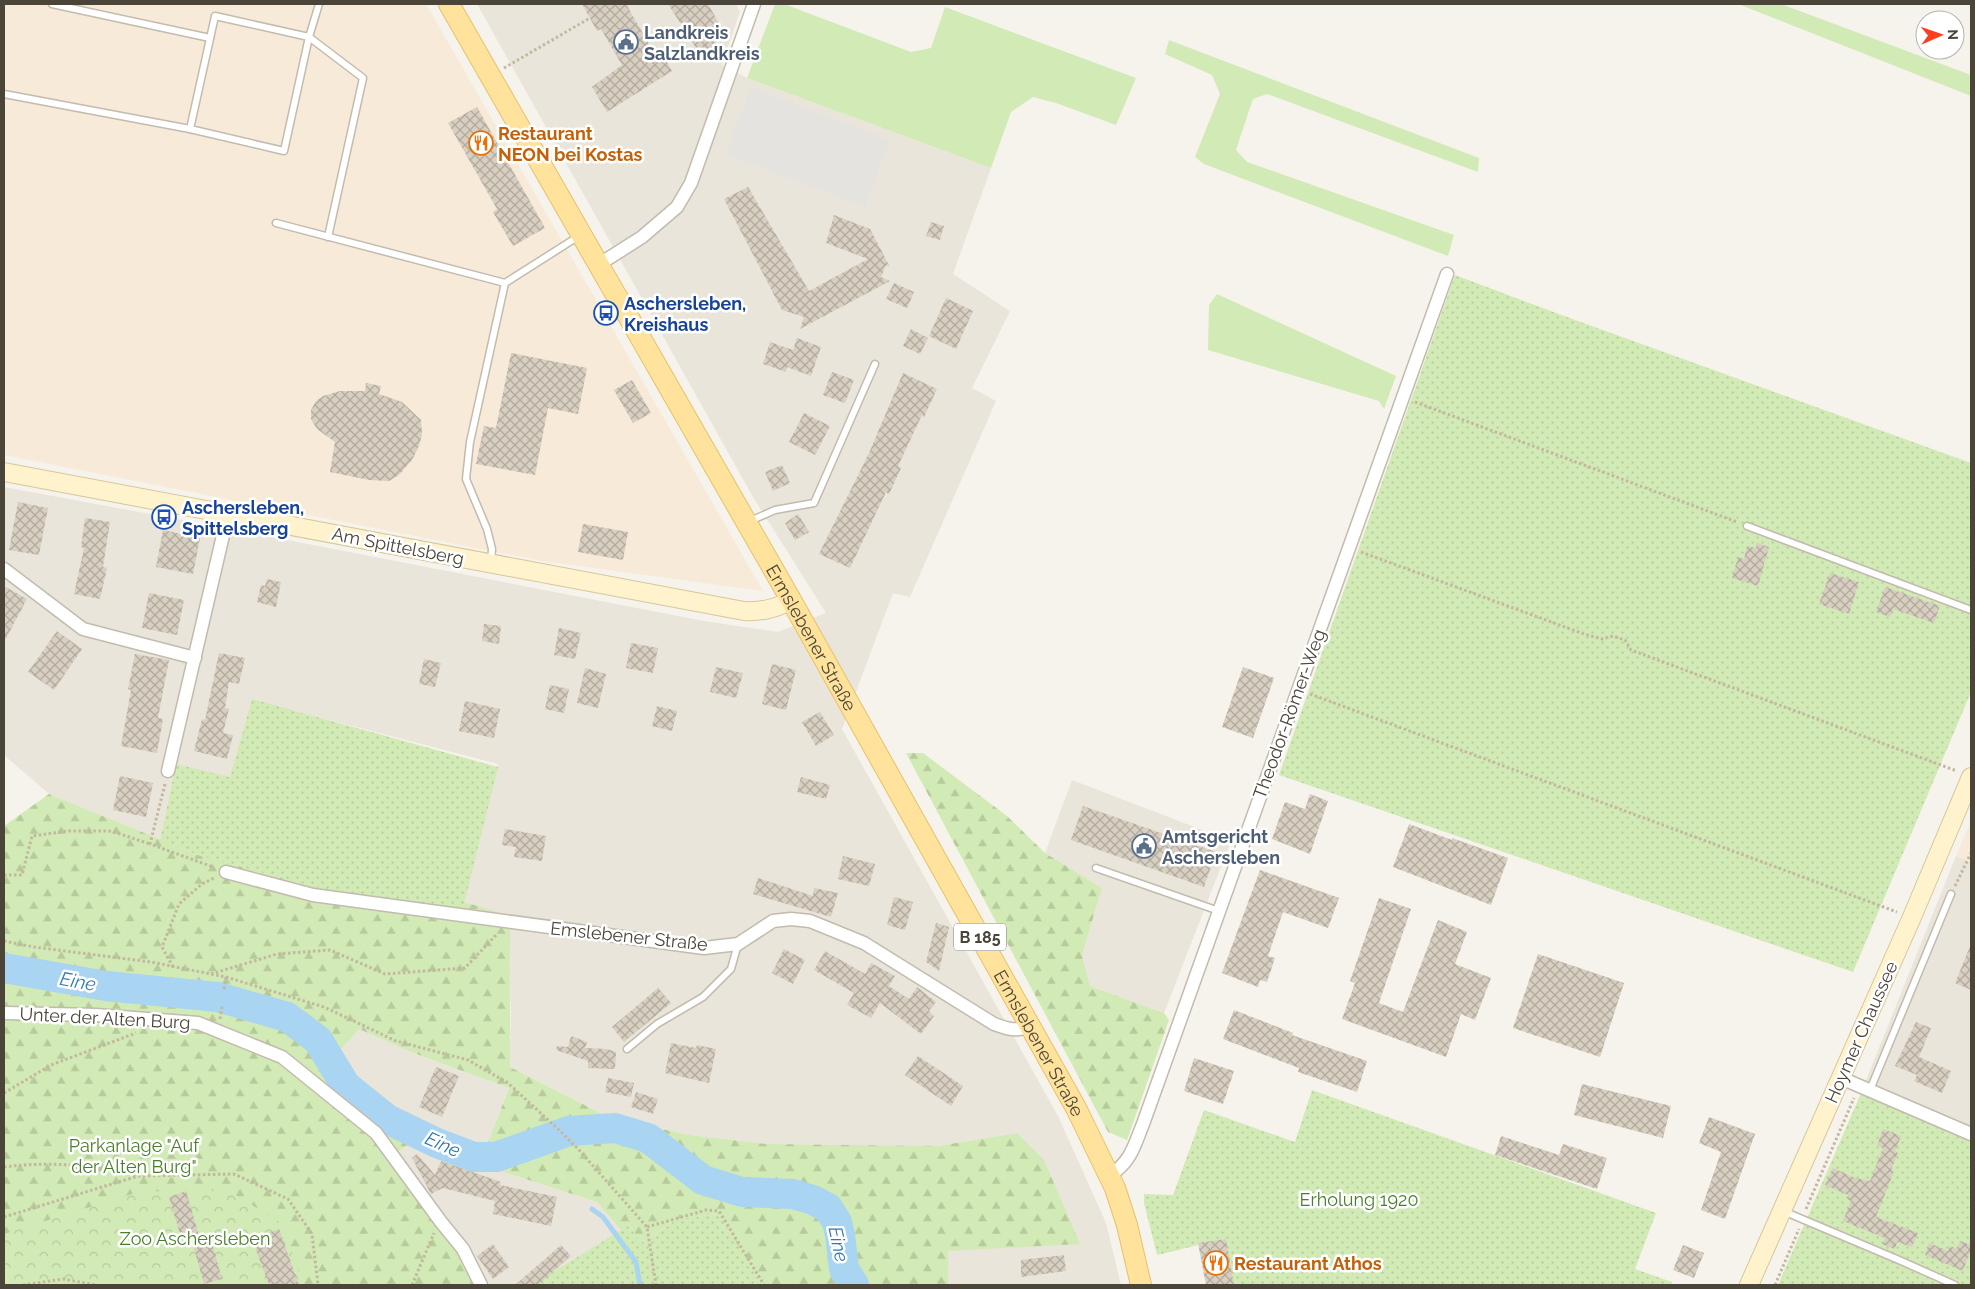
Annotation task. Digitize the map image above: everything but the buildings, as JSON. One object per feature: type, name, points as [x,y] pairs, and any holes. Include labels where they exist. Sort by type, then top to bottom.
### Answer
[{"type":"main road","name":"Ermslebener Straße","points":[[449,4],[791,600],[1091,1136],[1110,1176],[1127,1225],[1141,1285]]},
{"type":"main road","name":"Am Spittelsberg","points":[[4,472],[744,611],[756,612],[772,609],[791,600]]},
{"type":"main road","name":"Hoymer Chaussee","points":[[1749,1285],[1912,917],[1971,777]]},
{"type":"street","points":[[598,265],[642,237],[677,207],[691,183],[754,4]]},
{"type":"street","name":"Theodor-Römer-Weg","points":[[1110,1176],[1121,1168],[1131,1155],[1447,274]]},
{"type":"street","points":[[168,771],[228,514]]},
{"type":"street","points":[[4,569],[83,630],[195,658]]},
{"type":"street","name":"Emslebener Straße","points":[[226,872],[313,895],[704,948],[738,944],[773,921],[792,919],[810,921],[864,943],[994,1024],[1011,1030],[1021,1031],[1030,1026]]},
{"type":"street","name":"Unter der Alten Burg","points":[[4,1012],[96,1015],[198,1023],[282,1057],[376,1133],[441,1222],[464,1249],[481,1285]]},
{"type":"street","points":[[1841,1078],[1971,1134]]},
{"type":"lane","points":[[52,4],[210,38]]},
{"type":"lane","points":[[4,94],[190,130],[284,151],[309,37],[319,4]]},
{"type":"lane","points":[[190,130],[215,16],[309,37],[363,78],[328,236]]},
{"type":"lane","points":[[276,223],[505,283]]},
{"type":"lane","points":[[491,563],[492,549],[487,529],[466,479],[470,442],[505,283],[581,234]]},
{"type":"lane","points":[[746,522],[775,510],[814,503],[875,364]]},
{"type":"lane","points":[[1747,526],[1971,610]]},
{"type":"lane","points":[[1096,868],[1219,911]]},
{"type":"lane","points":[[1865,1088],[1951,894]]},
{"type":"lane","points":[[627,1049],[657,1024],[703,997],[731,969],[738,944]]},
{"type":"lane","points":[[1781,1211],[1955,1285]]},
{"type":"path","points":[[491,76],[590,18]]},
{"type":"path","points":[[1403,397],[1747,526]]},
{"type":"path","points":[[1349,548],[1584,634],[1602,639],[1613,636],[1625,640],[1631,650],[1971,777]]},
{"type":"path","points":[[1298,690],[1912,917]]},
{"type":"path","points":[[150,844],[168,771]]},
{"type":"path","points":[[4,875],[22,875],[32,836],[68,831],[111,831],[226,872]]},
{"type":"path","points":[[1951,894],[1971,853]]},
{"type":"path","points":[[173,967],[162,948],[179,904],[202,884],[226,872]]},
{"type":"path","points":[[208,975],[277,954],[330,950],[385,974],[465,968],[508,922]]},
{"type":"path","points":[[4,941],[34,947],[151,962],[208,975],[226,977],[324,1007],[396,1041],[468,1060],[508,1083],[558,1128],[647,1227],[656,1285]]},
{"type":"path","points":[[224,989],[226,977]]},
{"type":"path","points":[[4,1093],[51,1065],[142,1031]]},
{"type":"path","points":[[1775,1285],[1803,1221],[1804,1213],[1865,1088]]},
{"type":"path","points":[[4,1167],[33,1163],[98,1167],[138,1176],[234,1174],[288,1199],[312,1234],[318,1285]]},
{"type":"path","points":[[4,1217],[138,1176]]},
{"type":"path","points":[[647,1227],[706,1210],[719,1211],[764,1285]]},
{"type":"path","points":[[412,1285],[441,1222]]},
{"type":"path","points":[[23,1285],[63,1280],[96,1285]]},
{"type":"shaded area","points":[[4,4],[426,4],[763,591],[542,561],[4,455]]},
{"type":"shaded area","points":[[477,4],[736,4],[740,12],[722,65],[747,78],[991,168],[953,274],[1010,311],[972,388],[996,401],[910,597],[893,593],[842,729],[1058,1116],[1106,1223],[1121,1285],[948,1285],[948,1251],[1017,1133],[938,1146],[766,1144],[690,1135],[610,1118],[510,1067],[511,1010],[508,969],[511,917],[464,902],[498,764],[252,700],[230,778],[176,764],[160,840],[49,794],[4,755],[4,487],[704,621],[778,632],[826,613],[753,497]]},
{"type":"shaded area","points":[[751,87],[890,140],[865,207],[725,154]]},
{"type":"shaded area","points":[[1072,780],[1231,841],[1164,1013],[1090,986],[1082,955],[1102,888],[1045,853]]},
{"type":"shaded area","points":[[1971,821],[1971,862],[1956,856]]},
{"type":"shaded area","points":[[1956,856],[1971,862],[1971,1142],[1861,1093]]},
{"type":"shaded area","points":[[359,1029],[411,1052],[509,1088],[487,1145],[404,1121],[334,1057]]},
{"type":"shaded area","points":[[409,1144],[444,1153],[597,1202],[621,1230],[532,1285],[477,1285],[395,1153]]},
{"type":"green space","points":[[775,4],[784,4],[911,52],[931,48],[945,7],[1136,78],[1116,125],[1056,103],[1033,97],[1011,112],[991,168],[747,78]]},
{"type":"green space","points":[[1738,4],[1781,4],[1915,54],[1915,60],[1931,60],[1971,75],[1971,96]]},
{"type":"green space","points":[[1169,40],[1479,158],[1478,172],[1267,94],[1253,99],[1236,150],[1247,162],[1454,235],[1448,256],[1204,164],[1195,157],[1220,94],[1212,75],[1165,54]]},
{"type":"green space","points":[[1455,275],[1971,463],[1971,692],[1853,972],[1279,775]]},
{"type":"green space","points":[[1217,294],[1396,376],[1384,409],[1379,401],[1208,350],[1209,305]]},
{"type":"green space","points":[[252,699],[498,767],[463,908],[394,902],[337,893],[198,855],[160,840],[176,764],[230,777]]},
{"type":"green space","points":[[906,753],[923,753],[1007,816],[1045,853],[1102,888],[1082,955],[1090,986],[1164,1013],[1169,1020],[1127,1140],[1108,1132]]},
{"type":"green space","name":"Parkanlage \"Auf der Alten Burg\"","points":[[49,794],[198,855],[463,908],[464,902],[511,916],[510,1067],[610,1118],[690,1135],[766,1144],[938,1146],[1017,1133],[1044,1160],[1080,1244],[948,1251],[948,1285],[762,1285],[719,1214],[677,1219],[641,1243],[629,1225],[621,1230],[597,1202],[444,1153],[409,1144],[396,1153],[433,1201],[477,1285],[4,1285],[4,826]],"holes":[[[359,1029],[411,1052],[509,1088],[487,1145],[404,1121],[334,1057]]]},
{"type":"green space","name":"Erholung 1920","points":[[1312,1090],[1656,1213],[1635,1269],[1672,1282],[1671,1285],[1233,1285],[1225,1239],[1157,1255],[1144,1203],[1144,1194],[1173,1195],[1204,1110],[1295,1142]]},
{"type":"green space","points":[[1861,1093],[1971,1142],[1971,1285],[1778,1285]]},
{"type":"green space","name":"Zoo Aschersleben","points":[[187,1189],[231,1192],[283,1224],[303,1285],[4,1285],[4,1234],[135,1193]]},
{"type":"green space","points":[[719,1214],[762,1285],[532,1285],[629,1225],[641,1243],[677,1219]]},
{"type":"waterway","name":"Eine","points":[[4,968],[106,986],[218,997],[287,1017],[318,1040],[346,1086],[387,1119],[437,1143],[474,1157],[496,1157],[569,1131],[615,1128],[648,1138],[703,1180],[742,1192],[793,1194],[813,1200],[828,1208],[837,1222],[844,1269],[854,1285]]},
{"type":"waterway","points":[[592,1209],[603,1217],[636,1262],[640,1285]]},
{"type":"place","name":"Landkreis Salzlandkreis","points":[[626,42]]},
{"type":"place","name":"Restaurant NEON bei Kostas","points":[[481,143]]},
{"type":"place","name":"Aschersleben, Kreishaus","points":[[606,313]]},
{"type":"place","name":"Aschersleben, Spittelsberg","points":[[164,517]]},
{"type":"place","name":"Amtsgericht Aschersleben","points":[[1144,846]]},
{"type":"place","name":"Restaurant Athos","points":[[1216,1263]]}]
